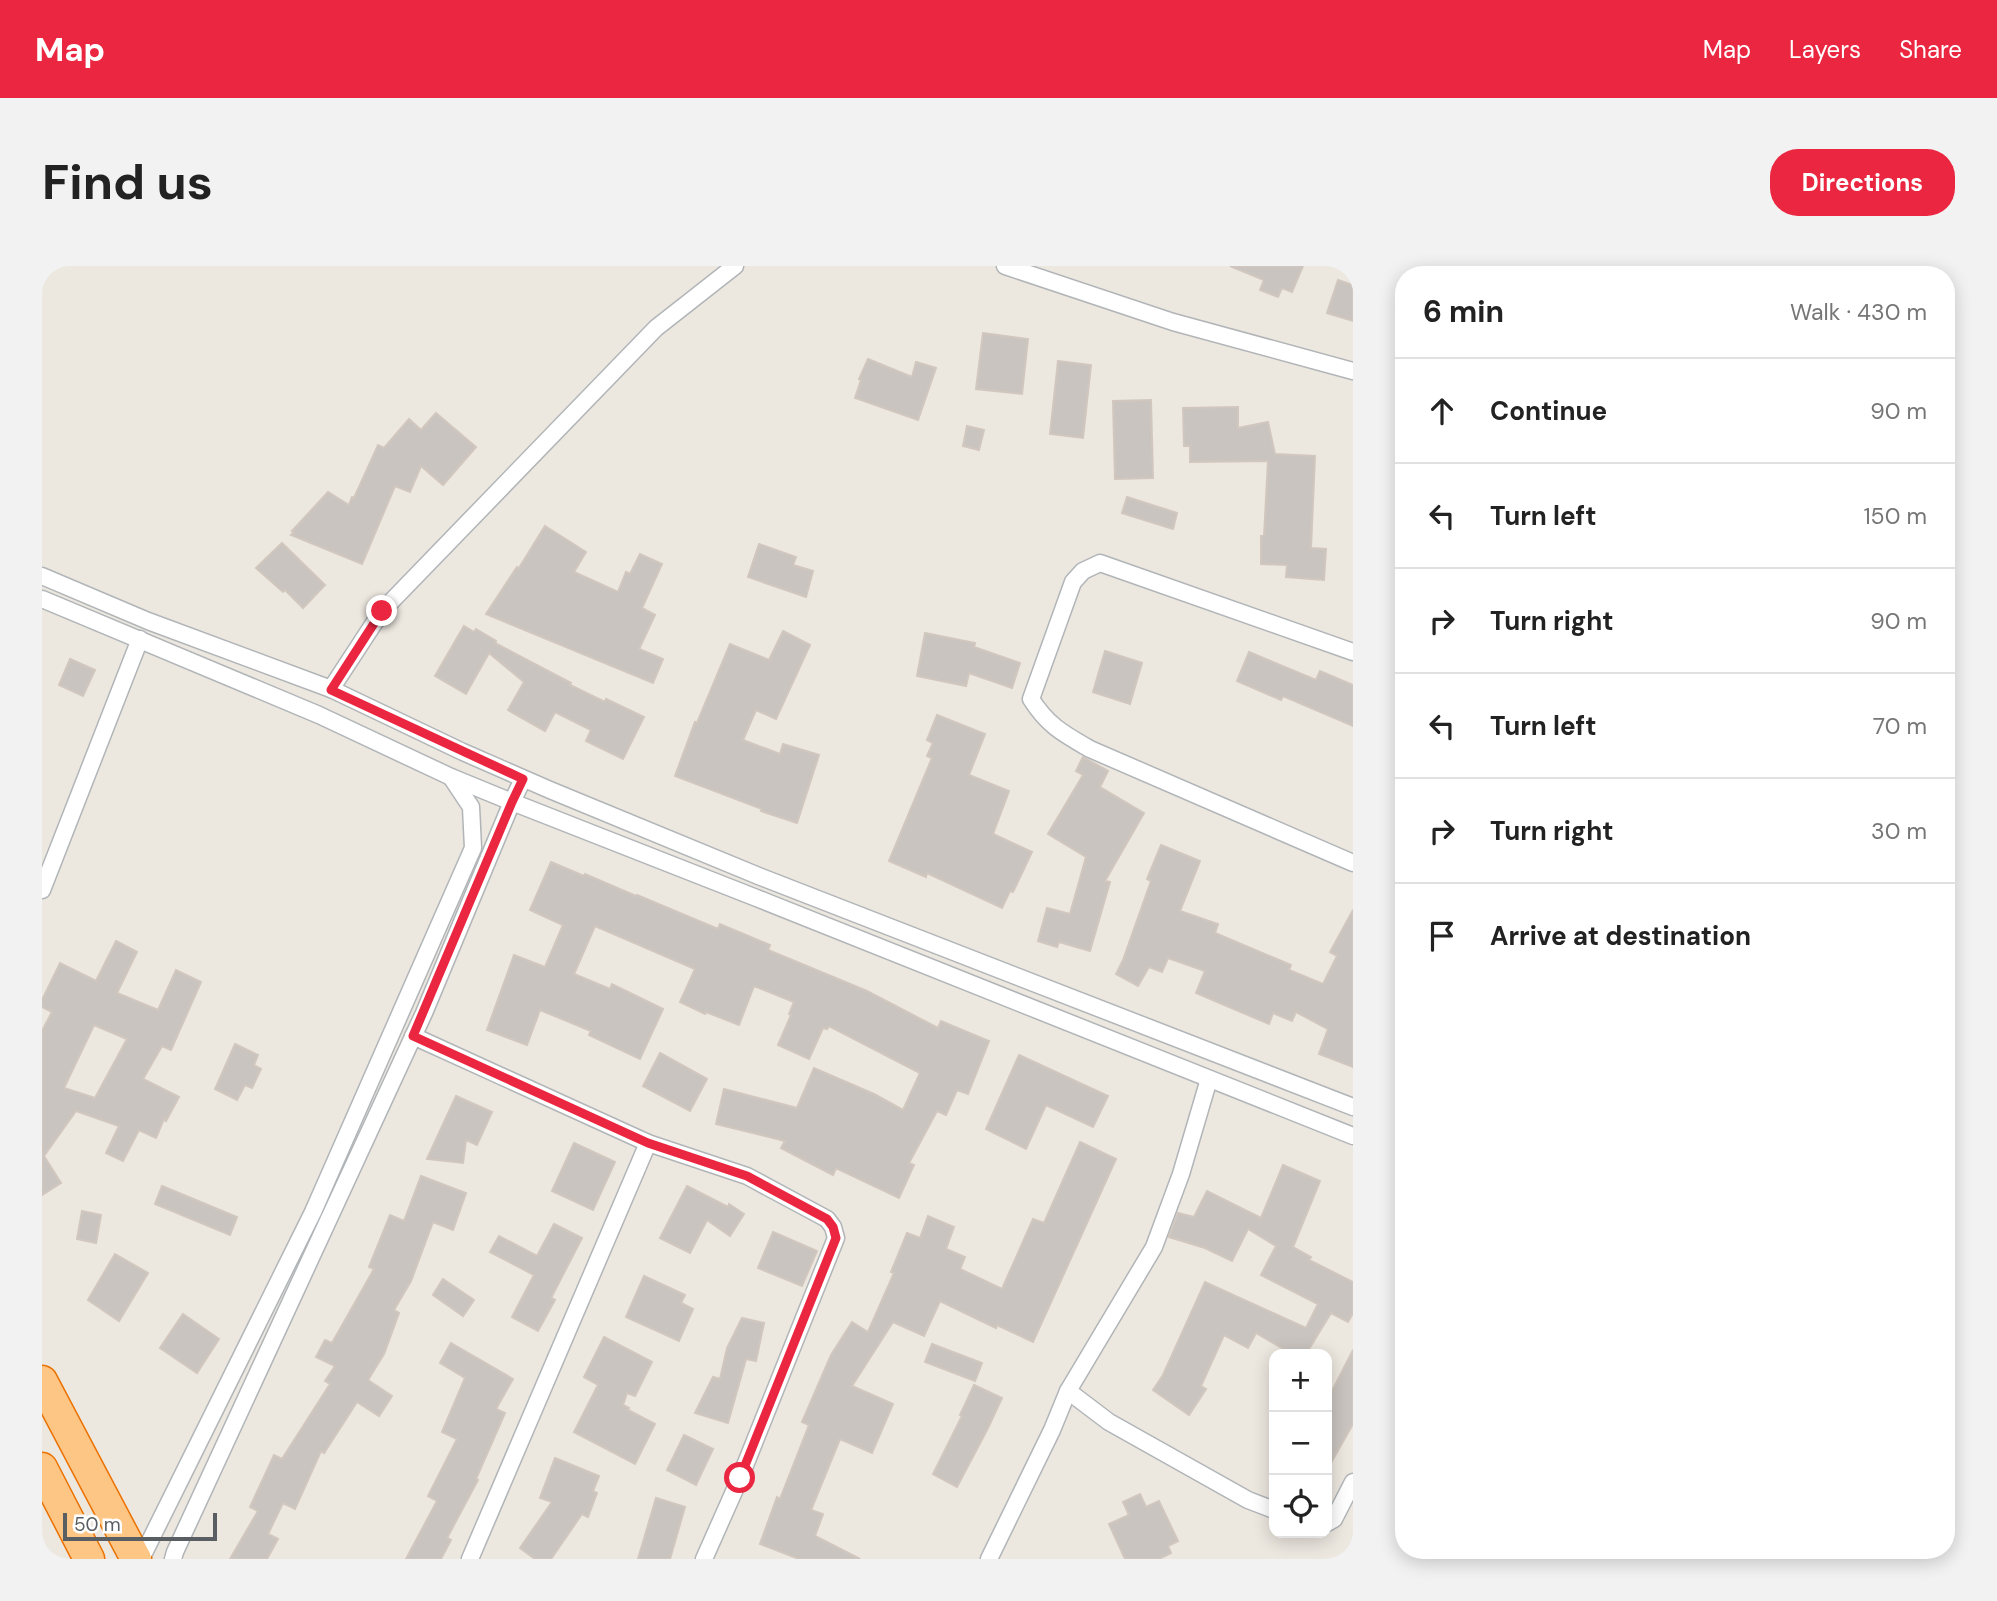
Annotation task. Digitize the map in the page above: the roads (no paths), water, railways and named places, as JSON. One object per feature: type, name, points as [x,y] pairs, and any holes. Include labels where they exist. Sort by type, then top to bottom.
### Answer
[{"type":"highway","points":[[42,1381],[139,1559]]},
{"type":"highway","points":[[42,1468],[89,1559]]},
{"type":"street","points":[[331,690],[382,611],[656,328],[735,266]]},
{"type":"street","points":[[1005,266],[1173,322],[1353,372]]},
{"type":"street","points":[[1353,652],[1100,563],[1083,571],[1073,582],[1031,699],[1055,728],[1090,749],[1353,863]]},
{"type":"street","points":[[42,576],[148,621],[331,690],[523,779],[761,877],[1353,1107]]},
{"type":"street","points":[[42,598],[319,715],[451,777],[1353,1136]]},
{"type":"street","points":[[42,890],[140,639]]},
{"type":"street","points":[[139,1559],[313,1212],[473,848],[471,807],[451,777]]},
{"type":"street","points":[[173,1559],[413,1036],[523,779]]},
{"type":"street","points":[[413,1036],[648,1143],[747,1176],[827,1219],[833,1227],[836,1238],[740,1478],[704,1559]]},
{"type":"street","points":[[989,1559],[1052,1430],[1068,1391],[1154,1247],[1181,1174],[1209,1079]]},
{"type":"street","points":[[470,1559],[648,1143]]},
{"type":"street","points":[[1068,1391],[1109,1422],[1248,1500],[1269,1508]]},
{"type":"street","points":[[1332,1520],[1353,1482]]}]
